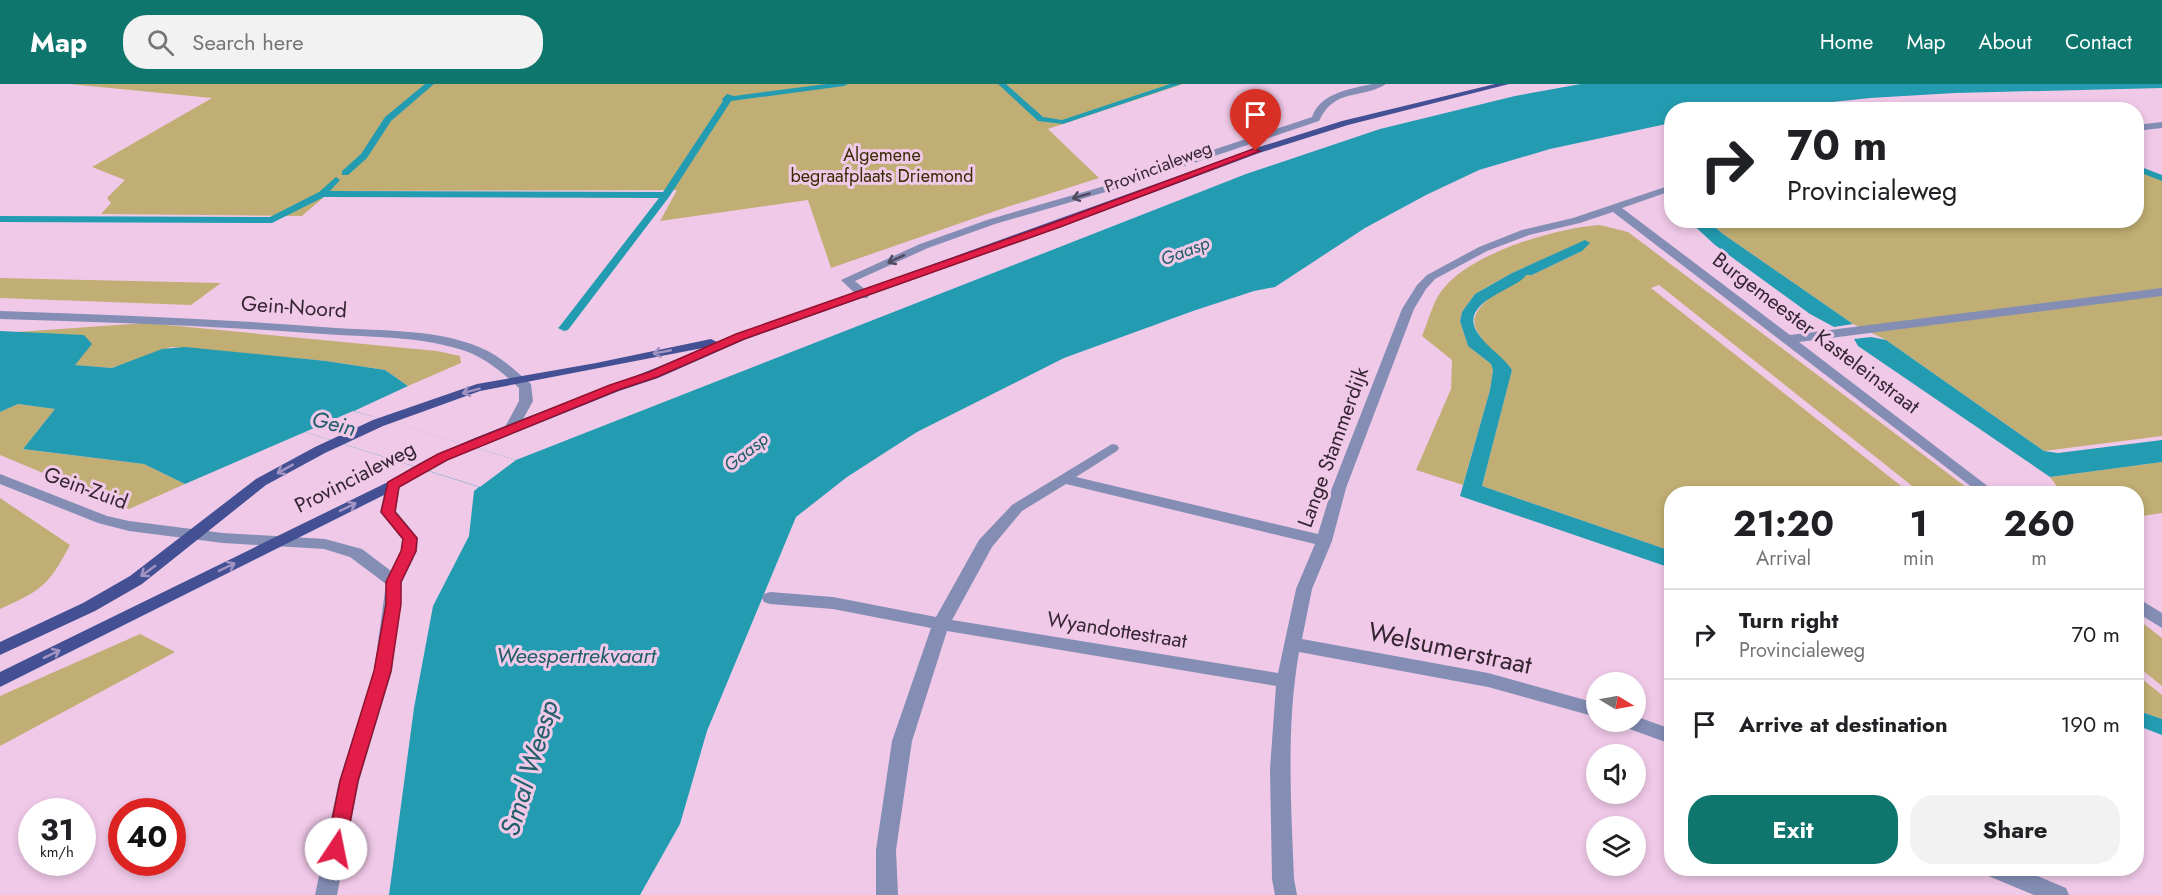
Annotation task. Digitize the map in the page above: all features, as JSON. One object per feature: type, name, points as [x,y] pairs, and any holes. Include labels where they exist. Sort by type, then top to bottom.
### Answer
[{"type":"main road","name":"Provincialeweg","points":[[0,680],[470,446],[653,375],[740,337],[864,295],[1256,151],[1345,123],[1505,84]]},
{"type":"main road","name":"Provincialeweg","points":[[0,649],[89,607],[136,580],[261,482],[337,442],[386,420],[477,388],[520,382],[740,337]]},
{"type":"street","name":"Provincialeweg","points":[[864,295],[847,280],[924,246],[991,222],[1112,187],[1316,119],[1317,111],[1324,103],[1382,84]]},
{"type":"street","points":[[2144,127],[2162,125]]},
{"type":"street","name":"Lange Stammerdijk","points":[[1286,895],[1283,879],[1280,769],[1285,681],[1292,644],[1304,589],[1324,541],[1339,488],[1408,309],[1421,287],[1442,270],[1483,249],[1526,232],[1576,221],[1664,190]]},
{"type":"street","name":"Burgemeester Kasteleinstraat","points":[[1614,207],[1981,486]]},
{"type":"street","points":[[1790,339],[2162,292]]},
{"type":"street","name":"Gein-Noord","points":[[0,315],[220,322],[436,341],[473,349],[520,382]]},
{"type":"street","points":[[511,429],[527,393],[526,387],[520,382]]},
{"type":"street","points":[[887,895],[886,850],[902,741],[941,624],[991,537],[1017,507],[1112,448]]},
{"type":"street","points":[[1066,478],[1324,541]]},
{"type":"street","name":"Gein-Zuid","points":[[0,479],[103,520],[129,526],[195,535],[325,544],[356,553],[394,582]]},
{"type":"street","points":[[326,895],[349,781],[383,671],[394,582],[409,551],[410,538],[388,512],[393,485]]},
{"type":"street","name":"Wyandottestraat","points":[[770,598],[833,603],[941,624],[1285,681]]},
{"type":"street","points":[[2144,609],[2162,622]]},
{"type":"street","name":"Welsumerstraat","points":[[1292,644],[1488,680],[1586,707]]},
{"type":"street","points":[[1646,728],[1664,734]]},
{"type":"street","points":[[2012,876],[2058,895]]},
{"type":"green space","name":"Algemene begraafplaats Driemond","points":[[69,84],[1183,84],[1048,129],[1099,178],[1001,209],[831,268],[808,200],[660,221],[677,190],[331,191],[302,216],[101,214],[111,203],[107,198],[125,180],[92,167],[212,98]]},
{"type":"green space","points":[[2144,173],[2162,180],[2162,436],[2044,451],[1886,340],[1853,324],[1716,228],[2144,228]]},
{"type":"green space","points":[[1600,225],[1628,232],[1965,486],[1912,486],[1659,285],[1651,288],[1901,486],[1664,486],[1664,549],[1482,486],[1512,370],[1480,337],[1474,322],[1476,314],[1490,298],[1525,275],[1532,275],[1582,251],[1582,242],[1512,273],[1475,294],[1462,312],[1460,321],[1468,346],[1491,364],[1493,370],[1490,390],[1463,485],[1416,470],[1451,389],[1452,360],[1422,336],[1440,293],[1452,279],[1490,255],[1536,238],[1581,227]]},
{"type":"green space","points":[[0,278],[221,283],[191,305],[0,298]]},
{"type":"green space","points":[[146,323],[437,351],[460,356],[461,363],[408,386],[385,370],[326,361],[171,347],[112,368],[74,365],[17,332]]},
{"type":"green space","points":[[18,404],[55,409],[23,449],[144,464],[185,484],[129,509],[0,455],[0,412]]},
{"type":"green space","points":[[2162,462],[2162,513],[2144,516],[2144,486],[2057,486],[2050,477]]},
{"type":"green space","points":[[0,498],[70,545],[56,570],[42,585],[26,597],[0,609]]},
{"type":"green space","points":[[2144,624],[2162,638],[2162,686],[2144,671]]},
{"type":"green space","points":[[140,634],[175,652],[0,746],[0,696]]},
{"type":"green space","points":[[2144,680],[2162,695],[2162,719],[2144,713]]},
{"type":"water","name":"Weespertrekvaart","points":[[1581,84],[2162,84],[2162,88],[1955,93],[1833,102],[1664,102],[1664,125],[1550,149],[1479,170],[1365,228],[1275,287],[1254,291],[1193,311],[1064,358],[917,432],[847,477],[796,517],[707,731],[680,824],[640,895],[389,895],[414,708],[433,606],[469,536],[474,491],[479,487],[305,432],[185,484],[144,464],[23,449],[55,409],[18,404],[0,412],[0,331],[84,335],[92,344],[75,365],[112,368],[162,349],[185,347],[326,361],[385,370],[408,386],[354,411],[516,460],[1246,174],[1380,129],[1515,96]]},
{"type":"water","points":[[1697,228],[1716,228],[1853,324],[1834,327],[1810,314],[1715,245]]},
{"type":"water","points":[[1585,240],[1590,243],[1582,251],[1532,275],[1526,275],[1482,304],[1476,312],[1473,321],[1477,332],[1512,370],[1482,486],[1664,549],[1664,566],[1460,496],[1490,390],[1493,370],[1491,364],[1468,346],[1460,321],[1462,312],[1475,294],[1512,273]]},
{"type":"water","points":[[1871,337],[1886,340],[2044,451],[2058,453],[2162,440],[2162,462],[2050,477],[1858,346],[1854,339]]},
{"type":"water","points":[[2144,713],[2162,719],[2162,735],[2144,728]]},
{"type":"pier","points":[[353,411],[516,460],[480,487],[305,432]]},
{"type":"waterway","points":[[345,173],[364,156],[388,119],[430,84]]},
{"type":"waterway","points":[[728,99],[844,84]]},
{"type":"waterway","points":[[1002,84],[1041,119],[1063,122],[1177,84]]},
{"type":"waterway","points":[[666,195],[728,99]]},
{"type":"waterway","points":[[2144,171],[2162,178]]},
{"type":"waterway","points":[[322,194],[336,180]]},
{"type":"waterway","points":[[0,219],[272,220],[322,194]]},
{"type":"waterway","points":[[322,194],[666,195]]},
{"type":"waterway","points":[[564,328],[666,195]]},
{"type":"route","points":[[336,849],[349,781],[383,671],[394,582],[409,551],[410,538],[388,512],[393,485],[443,457],[614,388],[653,375],[740,337],[864,295],[1256,151]]},
{"type":"water label","name":"Gaasp","points":[[1185,251]]},
{"type":"water label","name":"Gein","points":[[334,423]]},
{"type":"water label","name":"Gaasp","points":[[746,452]]},
{"type":"water label","name":"Smal Weesp","points":[[529,768]]}]
